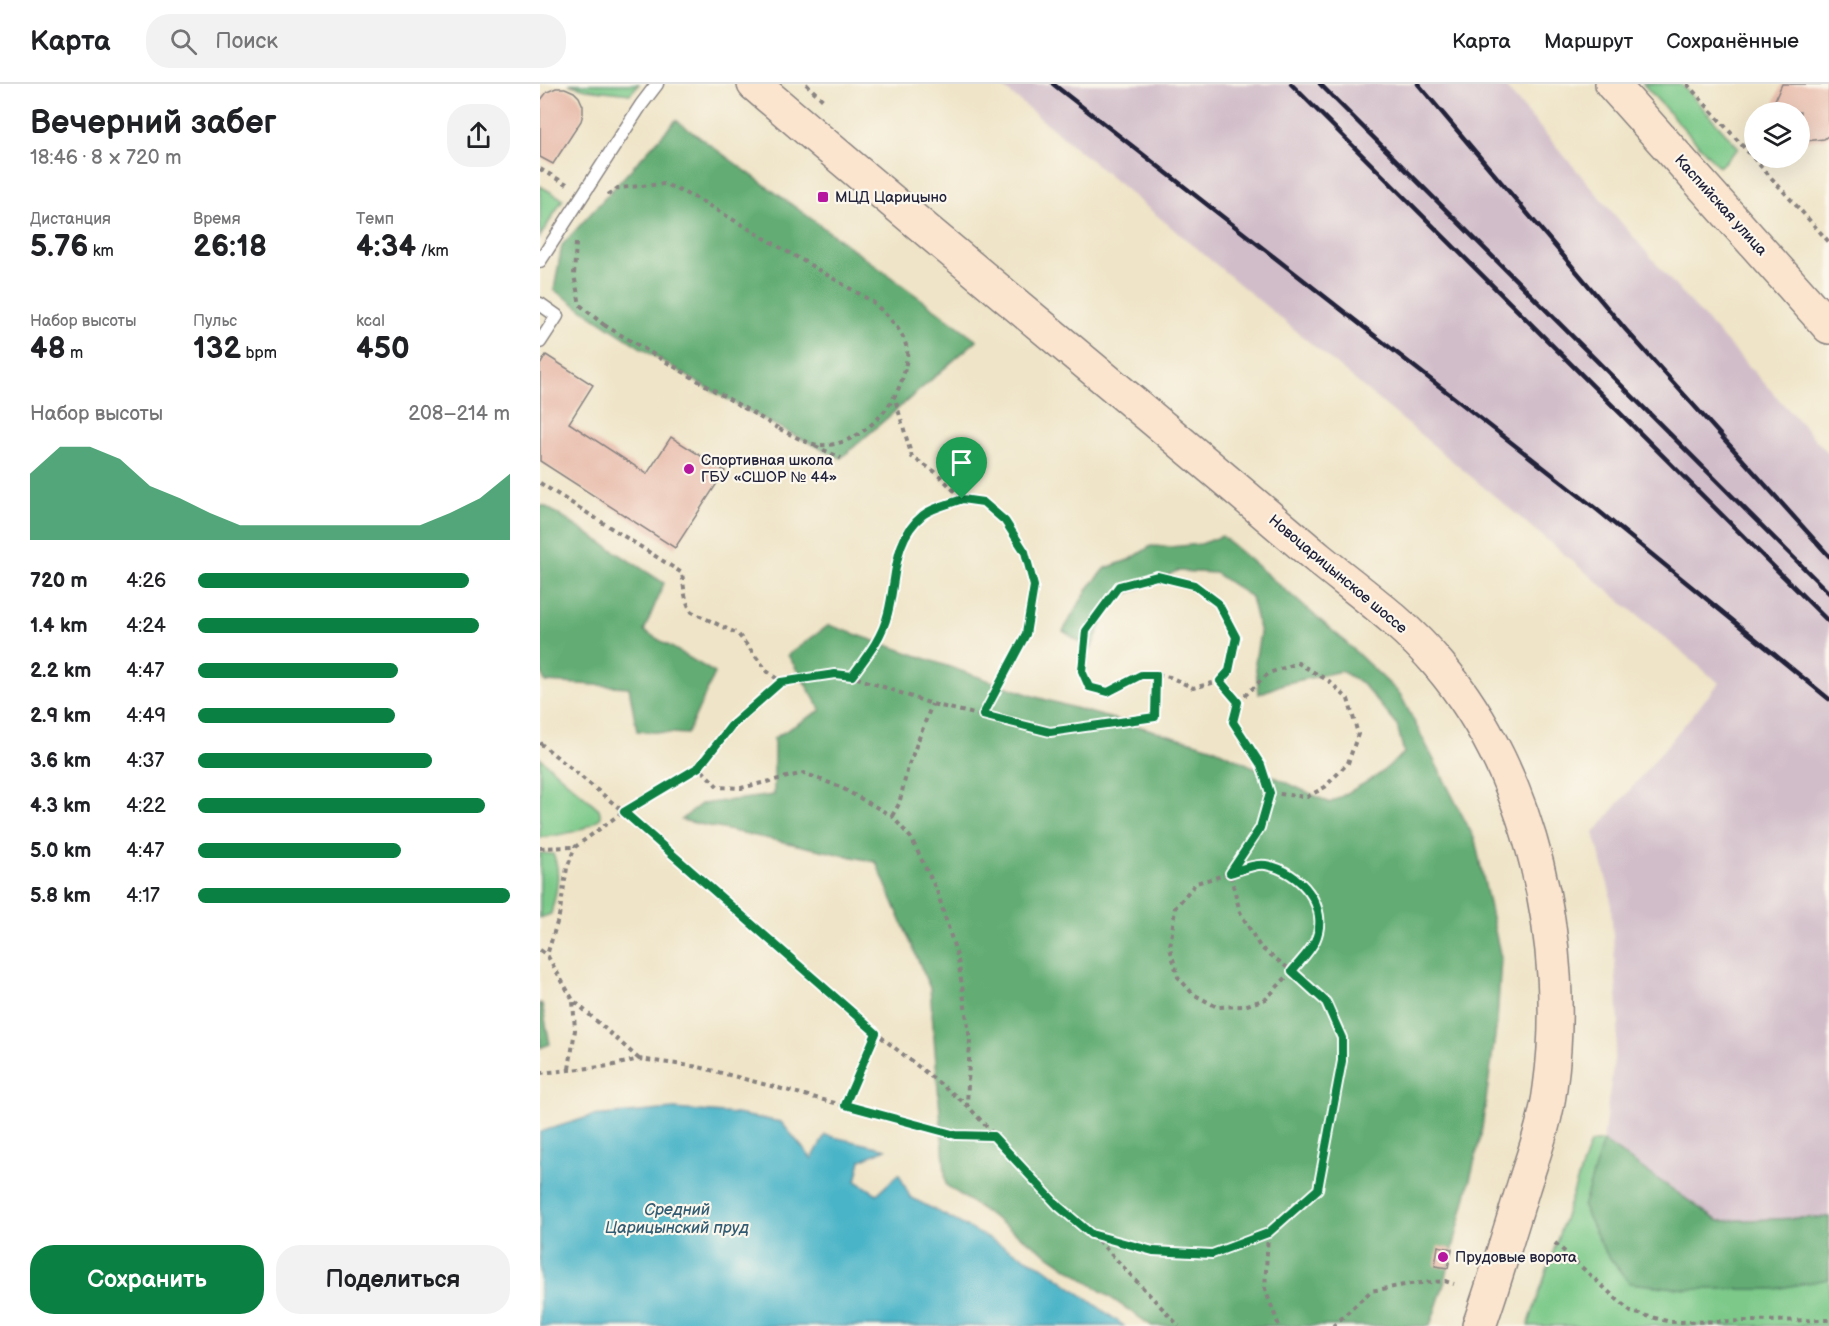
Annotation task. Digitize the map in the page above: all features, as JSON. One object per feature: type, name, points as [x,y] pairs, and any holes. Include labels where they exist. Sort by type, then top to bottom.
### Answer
[{"type":"main road","name":"Новоцарицынское шоссе","points":[[754,84],[1319,559],[1388,613],[1440,666],[1484,730],[1502,762],[1523,815],[1546,907],[1556,1001],[1550,1090],[1543,1123],[1479,1326]]},
{"type":"main road","name":"Каспийская улица","points":[[1612,84],[1825,314]]},
{"type":"lane","points":[[540,261],[657,84]]},
{"type":"lane","points":[[540,304],[557,316],[540,342]]},
{"type":"path","points":[[806,84],[826,103]]},
{"type":"path","points":[[1687,84],[1829,242]]},
{"type":"path","points":[[540,169],[584,193]]},
{"type":"path","points":[[605,198],[618,188],[665,184],[698,200],[873,302],[896,324],[908,351],[904,375],[895,398],[877,421],[857,435],[834,444],[817,445],[777,428]]},
{"type":"path","points":[[578,236],[574,275],[580,305],[604,326]]},
{"type":"path","points":[[570,302],[604,326],[777,428],[841,459]]},
{"type":"path","points":[[895,398],[912,457],[937,473],[962,499]]},
{"type":"path","points":[[540,483],[682,573],[685,595],[692,612],[738,634],[768,672],[781,682]]},
{"type":"path","points":[[852,676],[878,642],[888,613],[894,571],[906,533],[924,514],[962,499],[983,502],[1005,521],[1025,552],[1034,586],[1026,634],[983,715]]},
{"type":"path","points":[[1157,576],[1194,585],[1218,603],[1236,637],[1229,671],[1220,681],[1193,688],[1170,677],[1156,675],[1141,675],[1108,692],[1089,687],[1082,671],[1086,631],[1119,586],[1157,576]]},
{"type":"path","points":[[1091,1234],[1153,1251],[1212,1254],[1268,1233],[1318,1189],[1342,1061],[1342,1038],[1326,1002],[1292,971],[1260,947],[1240,912],[1230,873],[1260,828],[1270,793],[1261,765],[1233,722],[1238,702],[1269,673],[1298,663],[1329,681],[1348,699],[1358,734],[1348,764],[1325,787],[1307,796],[1270,793]]},
{"type":"path","points":[[540,849],[575,847],[624,812],[699,767],[731,726],[781,682],[835,674],[852,676],[932,704],[1050,732],[1155,717],[1156,675]]},
{"type":"path","points":[[1220,681],[1238,702]]},
{"type":"path","points":[[892,816],[899,804],[908,767],[932,704]]},
{"type":"path","points":[[540,743],[624,812],[876,1033],[967,1105],[1058,1206],[1091,1234],[1179,1326]]},
{"type":"path","points":[[699,767],[718,787],[741,788],[804,773],[840,787],[892,816],[910,838],[937,891],[958,959],[970,1040],[967,1105]]},
{"type":"path","points":[[547,955],[559,916],[567,867],[575,847]]},
{"type":"path","points":[[1265,864],[1290,873],[1304,885],[1317,906],[1320,926],[1315,942],[1266,999],[1244,1006],[1217,1007],[1193,994],[1178,977],[1170,948],[1175,908],[1196,883],[1230,873],[1265,864]]},
{"type":"path","points":[[540,950],[547,955],[573,1000],[639,1059]]},
{"type":"path","points":[[569,1069],[575,1030],[573,1000]]},
{"type":"path","points":[[845,1105],[876,1033]]},
{"type":"path","points":[[540,1073],[609,1066],[639,1059],[699,1067],[956,1135],[993,1136]]},
{"type":"path","points":[[1268,1233],[1265,1289],[1279,1326]]},
{"type":"path","points":[[1555,1243],[1631,1312],[1672,1324],[1829,1320]]},
{"type":"path","points":[[1333,1326],[1371,1291],[1445,1281],[1454,1284]]},
{"type":"shaded area","points":[[999,84],[1503,84],[1678,289],[1829,454],[1829,1217],[1718,1221],[1603,1141],[1619,1023],[1610,892],[1594,833],[1719,683]]},
{"type":"green space","points":[[569,84],[639,84],[630,94],[586,89]]},
{"type":"green space","points":[[1643,84],[1681,84],[1739,148],[1719,167]]},
{"type":"green space","points":[[676,120],[977,340],[841,458],[767,421],[694,380],[554,290],[562,245]]},
{"type":"green space","points":[[540,186],[563,199],[540,237]]},
{"type":"green space","points":[[540,505],[545,506],[664,583],[644,631],[715,673],[687,734],[637,731],[629,687],[545,682],[540,668]]},
{"type":"green space","points":[[1222,536],[1340,637],[1400,694],[1475,840],[1501,958],[1497,1022],[1481,1135],[1445,1281],[1430,1326],[1152,1326],[946,1185],[930,988],[876,862],[681,820],[701,804],[774,795],[774,738],[821,710],[788,655],[829,625],[1036,697],[1211,747],[1330,803],[1377,776],[1404,753],[1397,725],[1362,683],[1341,671],[1283,684],[1259,694],[1255,662],[1260,633],[1251,597],[1215,573],[1177,571],[1120,597],[1105,616],[1091,649],[1063,631],[1089,587],[1106,568],[1131,559],[1151,546],[1201,544]]},
{"type":"green space","points":[[540,758],[599,809],[601,817],[580,830],[540,838]]},
{"type":"green space","points":[[540,853],[553,854],[558,876],[551,914],[540,918]]},
{"type":"green space","points":[[540,1003],[550,1044],[540,1048]]},
{"type":"green space","points":[[1603,1141],[1718,1221],[1829,1217],[1829,1326],[1528,1326],[1590,1143]]},
{"type":"green space","points":[[1603,1141],[1718,1221],[1829,1217],[1829,1279],[1775,1289],[1687,1289],[1629,1283],[1604,1250],[1583,1207]]},
{"type":"water","name":"Средний Царицынский пруд","points":[[674,1109],[736,1114],[781,1122],[812,1159],[825,1135],[886,1149],[861,1160],[856,1181],[877,1194],[899,1174],[910,1197],[1045,1268],[1124,1326],[540,1326],[540,1132],[592,1116]]},
{"type":"building","points":[[1782,84],[1829,84],[1829,135],[1824,139],[1810,140],[1810,102],[1775,102]]},
{"type":"building","points":[[556,88],[565,88],[574,92],[583,106],[583,114],[581,121],[553,164],[540,157],[540,101],[547,92]]},
{"type":"building","points":[[546,355],[593,385],[569,423],[647,474],[671,437],[725,471],[675,548],[540,461],[540,365]]},
{"type":"building","name":"Прудовые ворота","points":[[1438,1246],[1452,1249],[1448,1268],[1435,1266]]},
{"type":"railway","points":[[1053,84],[1595,508],[1829,699]]},
{"type":"railway","points":[[1291,84],[1829,622]]},
{"type":"railway","points":[[1320,84],[1829,593]]},
{"type":"railway","points":[[1418,84],[1626,330],[1829,556]]},
{"type":"place","name":"МЦД Царицыно","points":[[823,197]]},
{"type":"place","name":"Спортивная школа ГБУ «СШОР № 44»","points":[[689,469]]},
{"type":"place","name":"Прудовые ворота","points":[[1443,1257]]},
{"type":"route","points":[[962,499],[983,502],[1005,521],[1025,552],[1034,586],[1026,634],[983,715],[1050,732],[1155,717],[1156,675],[1141,675],[1108,692],[1089,687],[1082,671],[1086,631],[1119,586],[1157,576],[1194,585],[1218,603],[1236,637],[1229,671],[1220,681],[1238,702],[1233,722],[1261,765],[1270,793],[1260,828],[1230,873],[1265,864],[1290,873],[1304,885],[1317,906],[1320,926],[1315,942],[1292,971],[1326,1002],[1342,1038],[1342,1061],[1318,1189],[1268,1233],[1212,1254],[1153,1251],[1091,1234],[1058,1206],[993,1136],[956,1135],[845,1105],[876,1033],[624,812],[635,803],[699,767],[731,726],[781,682],[835,674],[852,676],[878,642],[888,613],[894,571],[906,533],[924,514],[962,499]]}]
